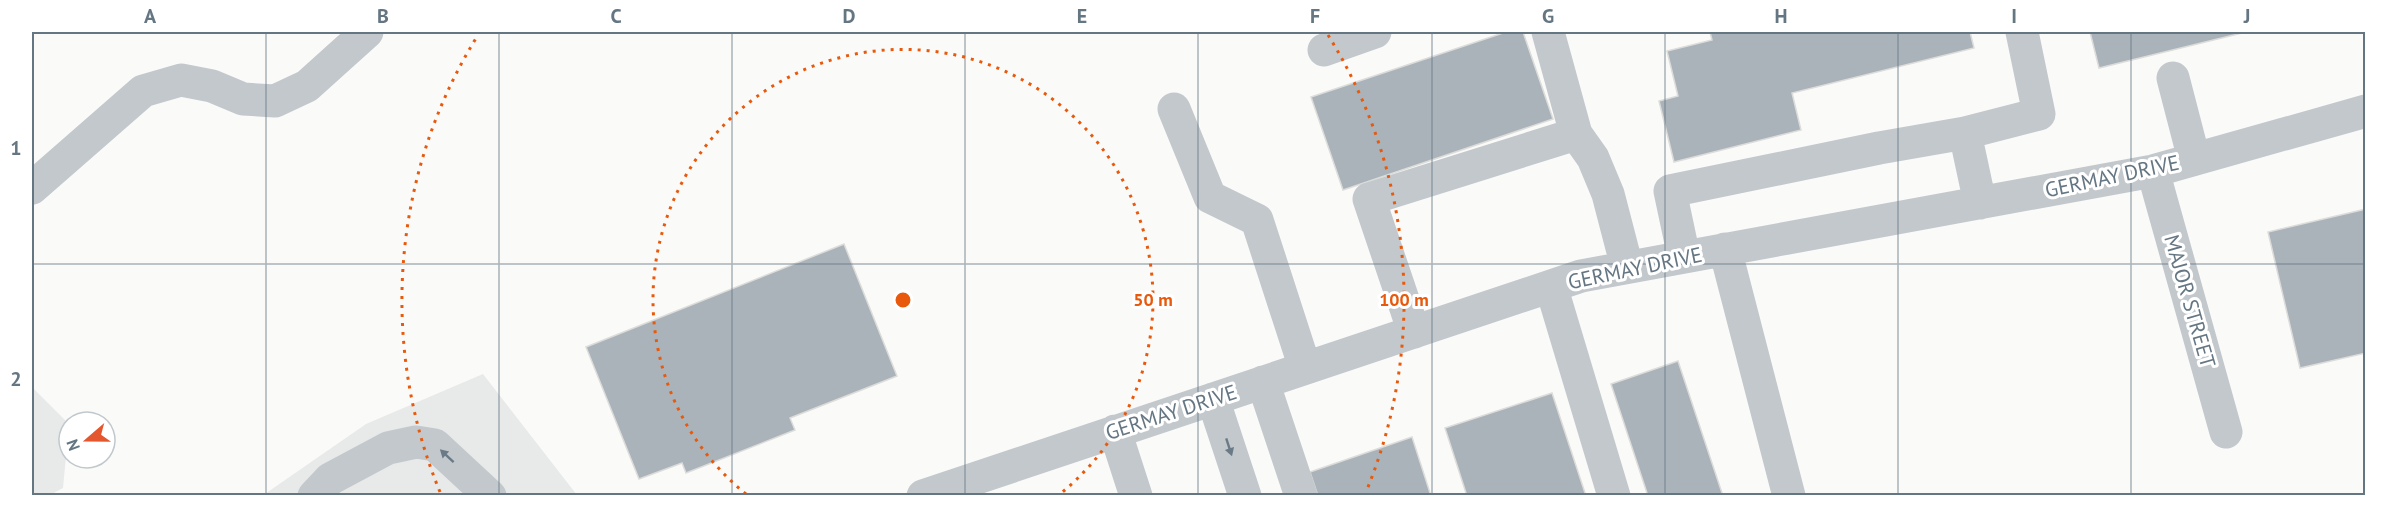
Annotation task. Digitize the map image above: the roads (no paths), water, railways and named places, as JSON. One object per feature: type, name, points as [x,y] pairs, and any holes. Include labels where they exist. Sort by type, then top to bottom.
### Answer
[{"type":"street","points":[[32,188],[143,91],[181,80],[212,86],[243,99],[274,101],[308,86],[367,32]]},
{"type":"street","points":[[1324,50],[1375,32]]},
{"type":"street","points":[[1548,32],[1576,134],[1593,158],[1608,194],[1627,267]]},
{"type":"street","points":[[1684,257],[1670,191],[1879,148],[1965,133],[2039,114],[2022,32]]},
{"type":"street","points":[[2173,78],[2194,159]]},
{"type":"street","points":[[1174,109],[1210,197],[1257,220],[1305,368]]},
{"type":"street","name":"GERMAY DRIVE","points":[[923,495],[973,488],[1115,431],[1581,276],[2153,171],[2366,111]]},
{"type":"street","points":[[1965,133],[1980,203]]},
{"type":"street","points":[[1413,332],[1369,199],[1576,134]]},
{"type":"street","name":"MAJOR STREET","points":[[2153,171],[2226,432]]},
{"type":"street","points":[[1725,249],[1789,495]]},
{"type":"street","points":[[1551,286],[1614,495]]},
{"type":"street","points":[[1263,382],[1300,495]]},
{"type":"street","points":[[1213,399],[1245,495]]},
{"type":"street","points":[[1115,431],[1136,495]]},
{"type":"street","points":[[314,495],[330,479],[388,448],[416,442],[435,445],[490,495]]}]
